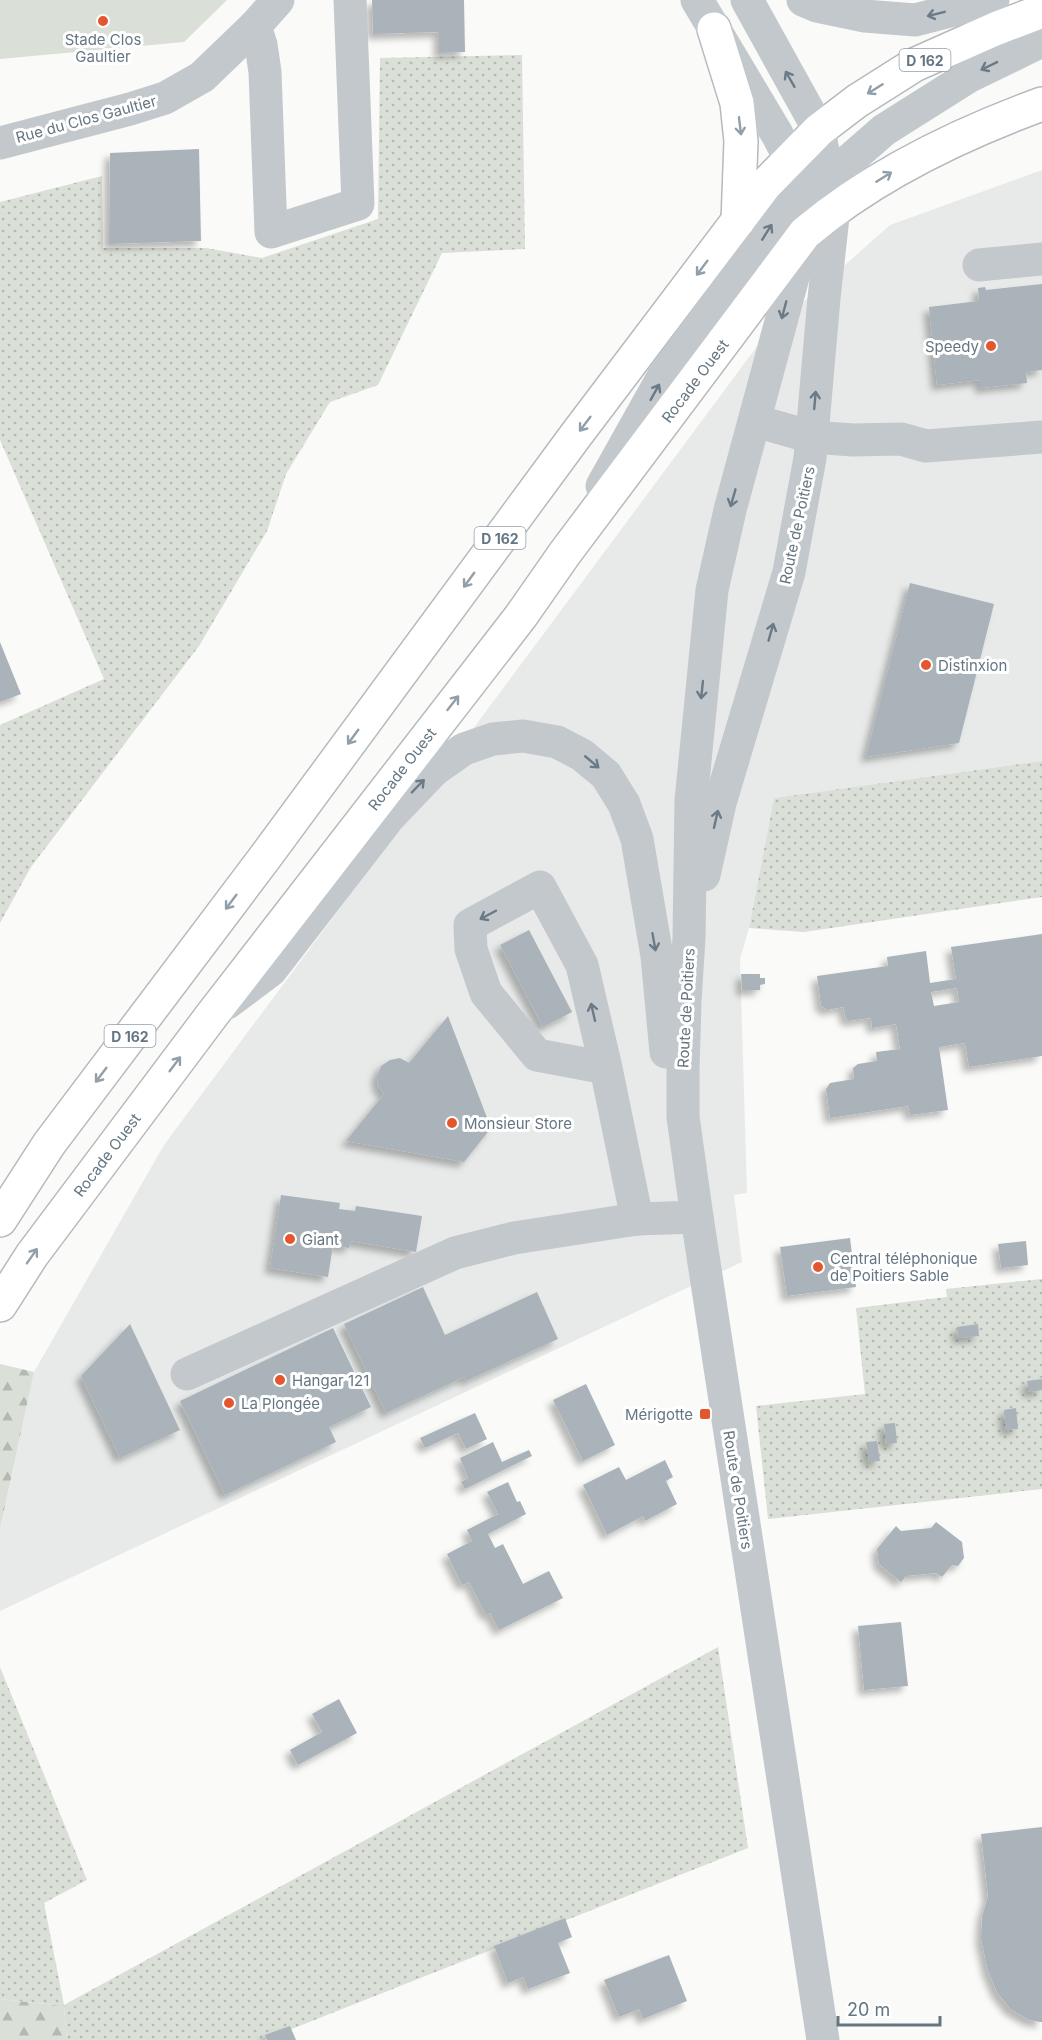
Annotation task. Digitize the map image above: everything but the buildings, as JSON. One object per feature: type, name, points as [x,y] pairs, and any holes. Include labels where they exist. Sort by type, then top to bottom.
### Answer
[{"type":"main road","name":"D 162","points":[[0,1220],[49,1144],[266,856],[576,435],[738,221],[783,177],[819,130],[857,101],[914,65],[1042,11]]},
{"type":"main road","points":[[714,29],[737,103],[741,141],[738,221]]},
{"type":"main road","name":"Rocade Ouest","points":[[0,1305],[32,1256],[212,1016],[521,616],[565,553],[805,233],[831,193],[901,166],[1004,118],[1042,104]]},
{"type":"street","name":"Rue du Clos Gaultier","points":[[0,143],[165,98],[202,77],[255,26],[278,0]]},
{"type":"street","points":[[255,26],[261,45],[265,72],[271,232],[358,204],[350,0]]},
{"type":"street","points":[[697,0],[764,110],[783,177],[805,233]]},
{"type":"street","name":"Route de Poitiers","points":[[689,938],[720,803],[789,572],[810,458],[831,193],[819,130],[747,0]]},
{"type":"street","points":[[803,0],[817,6],[865,16],[915,20],[993,0]]},
{"type":"street","points":[[831,193],[884,130],[968,77],[1042,41]]},
{"type":"street","points":[[565,553],[663,377],[749,260],[783,177]]},
{"type":"street","name":"Route de Poitiers","points":[[805,233],[730,510],[712,590],[691,801],[683,1117],[823,2040]]},
{"type":"street","points":[[979,265],[1042,259]]},
{"type":"street","points":[[754,422],[812,437],[853,440],[901,439],[926,446],[1042,437]]},
{"type":"street","points":[[212,1016],[271,970],[390,816],[434,770],[464,749],[493,739],[523,736],[557,742],[582,755],[606,775],[624,804],[637,839],[657,956],[667,1060],[683,1117]]},
{"type":"street","points":[[606,1068],[537,1055],[486,993],[471,949],[470,925],[540,887],[582,965],[606,1068],[638,1219]]},
{"type":"street","points":[[187,1374],[455,1253],[514,1238],[638,1219],[697,1217]]},
{"type":"shaded area","points":[[1042,170],[1042,761],[774,798],[749,928],[740,959],[747,1193],[734,1195],[742,1262],[0,1611],[0,1529],[34,1372],[164,1145],[764,337],[890,225]]},
{"type":"green space","name":"Stade Clos Gaultier","points":[[0,0],[227,0],[184,42],[0,59]]},
{"type":"green space","points":[[522,55],[525,249],[442,253],[378,385],[330,402],[286,474],[267,531],[199,646],[31,867],[0,923],[0,725],[104,679],[0,440],[0,202],[102,176],[103,248],[206,248],[262,258],[378,219],[380,58]]},
{"type":"green space","points":[[1042,761],[1042,897],[804,932],[749,928],[774,798]]},
{"type":"green space","points":[[1042,1279],[1042,1489],[768,1519],[756,1406],[865,1394],[856,1308],[947,1297],[946,1289]]},
{"type":"green space","points":[[0,1364],[34,1372],[0,1529]]},
{"type":"green space","points":[[718,1647],[748,1848],[264,2040],[67,2040],[64,2006],[0,1999],[0,1667],[87,1880],[44,1903],[64,2005]]},
{"type":"green space","points":[[0,1999],[64,2006],[67,2040],[0,2040]]},
{"type":"place","name":"Stade Clos Gaultier","points":[[103,21]]},
{"type":"place","name":"Speedy","points":[[991,346]]},
{"type":"place","name":"Distinxion","points":[[926,665]]},
{"type":"place","name":"Monsieur Store","points":[[452,1123]]},
{"type":"place","name":"Giant","points":[[290,1239]]},
{"type":"place","name":"Central téléphonique de Poitiers Sable","points":[[818,1267]]},
{"type":"place","name":"Hangar 121","points":[[280,1380]]},
{"type":"place","name":"La Plongée","points":[[229,1403]]},
{"type":"place","name":"Mérigotte","points":[[705,1414]]}]
